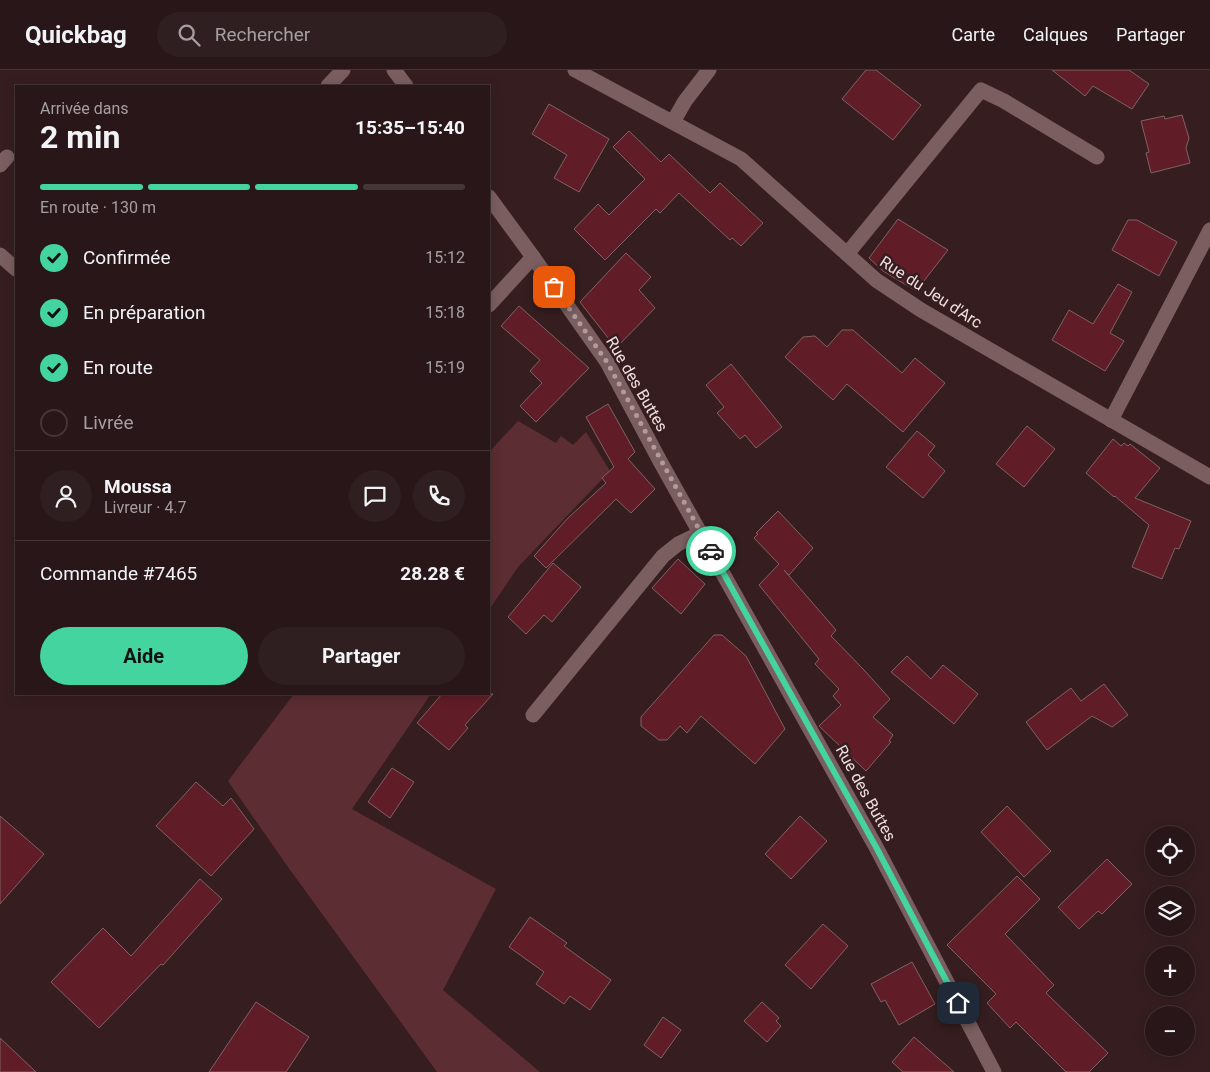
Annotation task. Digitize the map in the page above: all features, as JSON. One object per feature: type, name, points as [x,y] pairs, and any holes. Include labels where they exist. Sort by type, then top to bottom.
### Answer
[{"type":"street","points":[[329,85],[342,70]]},
{"type":"street","points":[[394,70],[405,85]]},
{"type":"street","name":"Rue du Jeu d'Arc","points":[[576,70],[741,159],[876,280],[921,310],[1210,477]]},
{"type":"street","points":[[673,122],[685,100],[709,70]]},
{"type":"street","points":[[847,254],[981,90],[1004,101],[1097,157]]},
{"type":"street","name":"Rue des Buttes","points":[[490,198],[607,362],[876,847],[994,1072]]},
{"type":"street","points":[[1111,420],[1210,230]]},
{"type":"street","points":[[0,254],[15,268]]},
{"type":"street","points":[[490,305],[533,257]]},
{"type":"street","points":[[533,715],[663,556],[678,544],[701,533]]},
{"type":"shaded area","points":[[518,421],[556,443],[561,436],[573,445],[586,432],[610,471],[518,567],[490,609],[490,451]]},
{"type":"shaded area","points":[[293,695],[430,695],[352,809],[496,889],[443,990],[540,1072],[437,1072],[228,781]]},
{"type":"building","points":[[866,70],[876,70],[921,105],[893,140],[842,99]]},
{"type":"building","points":[[1052,70],[1129,70],[1149,84],[1132,109],[1093,86],[1085,96]]},
{"type":"building","points":[[549,104],[609,139],[579,192],[554,178],[567,155],[532,134]]},
{"type":"building","points":[[1182,115],[1189,138],[1186,148],[1190,163],[1151,173],[1146,153],[1149,152],[1141,121],[1164,116],[1165,119]]},
{"type":"building","points":[[629,131],[661,162],[669,154],[710,193],[720,183],[763,223],[741,246],[732,238],[730,240],[679,193],[660,213],[656,209],[605,260],[574,229],[598,204],[609,215],[645,179],[613,147]]},
{"type":"building","points":[[898,219],[948,250],[916,291],[883,271],[869,258]]},
{"type":"building","points":[[1128,220],[1137,220],[1177,242],[1159,276],[1112,250]]},
{"type":"building","points":[[626,253],[651,277],[639,290],[655,308],[616,348],[580,302]]},
{"type":"building","points":[[1118,284],[1132,292],[1110,333],[1124,341],[1105,371],[1052,340],[1069,310],[1093,324]]},
{"type":"building","points":[[519,306],[589,368],[536,422],[520,406],[542,383],[530,371],[540,360],[501,326]]},
{"type":"building","points":[[842,330],[853,330],[902,373],[915,358],[945,383],[903,432],[847,384],[833,400],[785,357],[803,337],[815,336],[827,347]]},
{"type":"building","points":[[731,364],[782,427],[756,448],[745,435],[740,439],[717,413],[724,407],[706,385]]},
{"type":"building","points":[[608,404],[635,452],[628,459],[655,489],[631,513],[616,499],[546,568],[534,556],[568,518],[606,483],[602,478],[614,467],[586,417]]},
{"type":"building","points":[[1027,426],[1055,449],[1024,487],[996,464]]},
{"type":"building","points":[[917,431],[935,446],[928,455],[945,471],[923,498],[886,467]]},
{"type":"building","points":[[1113,439],[1121,446],[1124,443],[1128,446],[1130,444],[1160,468],[1135,498],[1191,521],[1179,549],[1175,548],[1162,579],[1132,567],[1149,525],[1086,473]]},
{"type":"building","points":[[778,511],[813,548],[789,575],[784,570],[836,630],[831,636],[890,699],[873,717],[893,735],[889,741],[891,742],[866,771],[819,726],[841,705],[833,696],[839,689],[815,664],[819,659],[759,585],[779,564],[754,538],[758,534],[756,533]]},
{"type":"building","points":[[678,559],[705,584],[681,614],[652,588]]},
{"type":"building","points":[[553,563],[581,587],[552,622],[544,615],[526,634],[508,617]]},
{"type":"building","points":[[714,635],[722,635],[746,656],[785,729],[755,764],[701,716],[687,733],[680,726],[667,740],[659,740],[641,726],[641,717]]},
{"type":"building","points":[[907,656],[931,679],[943,665],[978,694],[954,724],[891,672]]},
{"type":"building","points":[[1104,684],[1128,715],[1112,727],[1092,716],[1047,750],[1026,722],[1071,688],[1081,701]]},
{"type":"building","points":[[493,694],[465,725],[468,728],[449,750],[417,723],[441,695]]},
{"type":"building","points":[[392,768],[414,782],[390,818],[368,802]]},
{"type":"building","points":[[196,782],[223,806],[231,798],[254,829],[211,876],[156,826]]},
{"type":"building","points":[[1007,806],[1051,851],[1024,877],[981,832]]},
{"type":"building","points":[[0,816],[44,854],[0,904]]},
{"type":"building","points":[[800,816],[827,841],[791,879],[765,854]]},
{"type":"building","points":[[1107,859],[1132,884],[1102,914],[1098,911],[1079,929],[1058,907]]},
{"type":"building","points":[[1017,876],[1040,899],[1005,934],[1054,985],[1046,993],[1108,1053],[1089,1072],[1066,1072],[1016,1022],[1010,1028],[987,1003],[996,994],[947,945]]},
{"type":"building","points":[[200,879],[222,899],[163,965],[161,964],[99,1028],[51,982],[103,928],[131,956]]},
{"type":"building","points":[[530,917],[567,943],[564,946],[611,980],[590,1010],[570,996],[564,1004],[536,984],[544,972],[509,947]]},
{"type":"building","points":[[823,924],[848,946],[811,989],[785,965]]},
{"type":"building","points":[[912,962],[935,1004],[899,1025],[885,1000],[881,1002],[871,984]]},
{"type":"building","points":[[256,1002],[309,1037],[286,1072],[209,1072]]},
{"type":"building","points":[[762,1002],[779,1018],[776,1021],[781,1026],[767,1042],[744,1021]]},
{"type":"building","points":[[663,1017],[681,1030],[661,1058],[644,1045]]},
{"type":"building","points":[[914,1037],[954,1072],[903,1072],[892,1062]]},
{"type":"building","points":[[0,1038],[36,1072],[0,1072]]},
{"type":"way so far","points":[[554,287],[607,362],[711,551]]},
{"type":"route","points":[[711,551],[876,847],[958,1003]]}]
